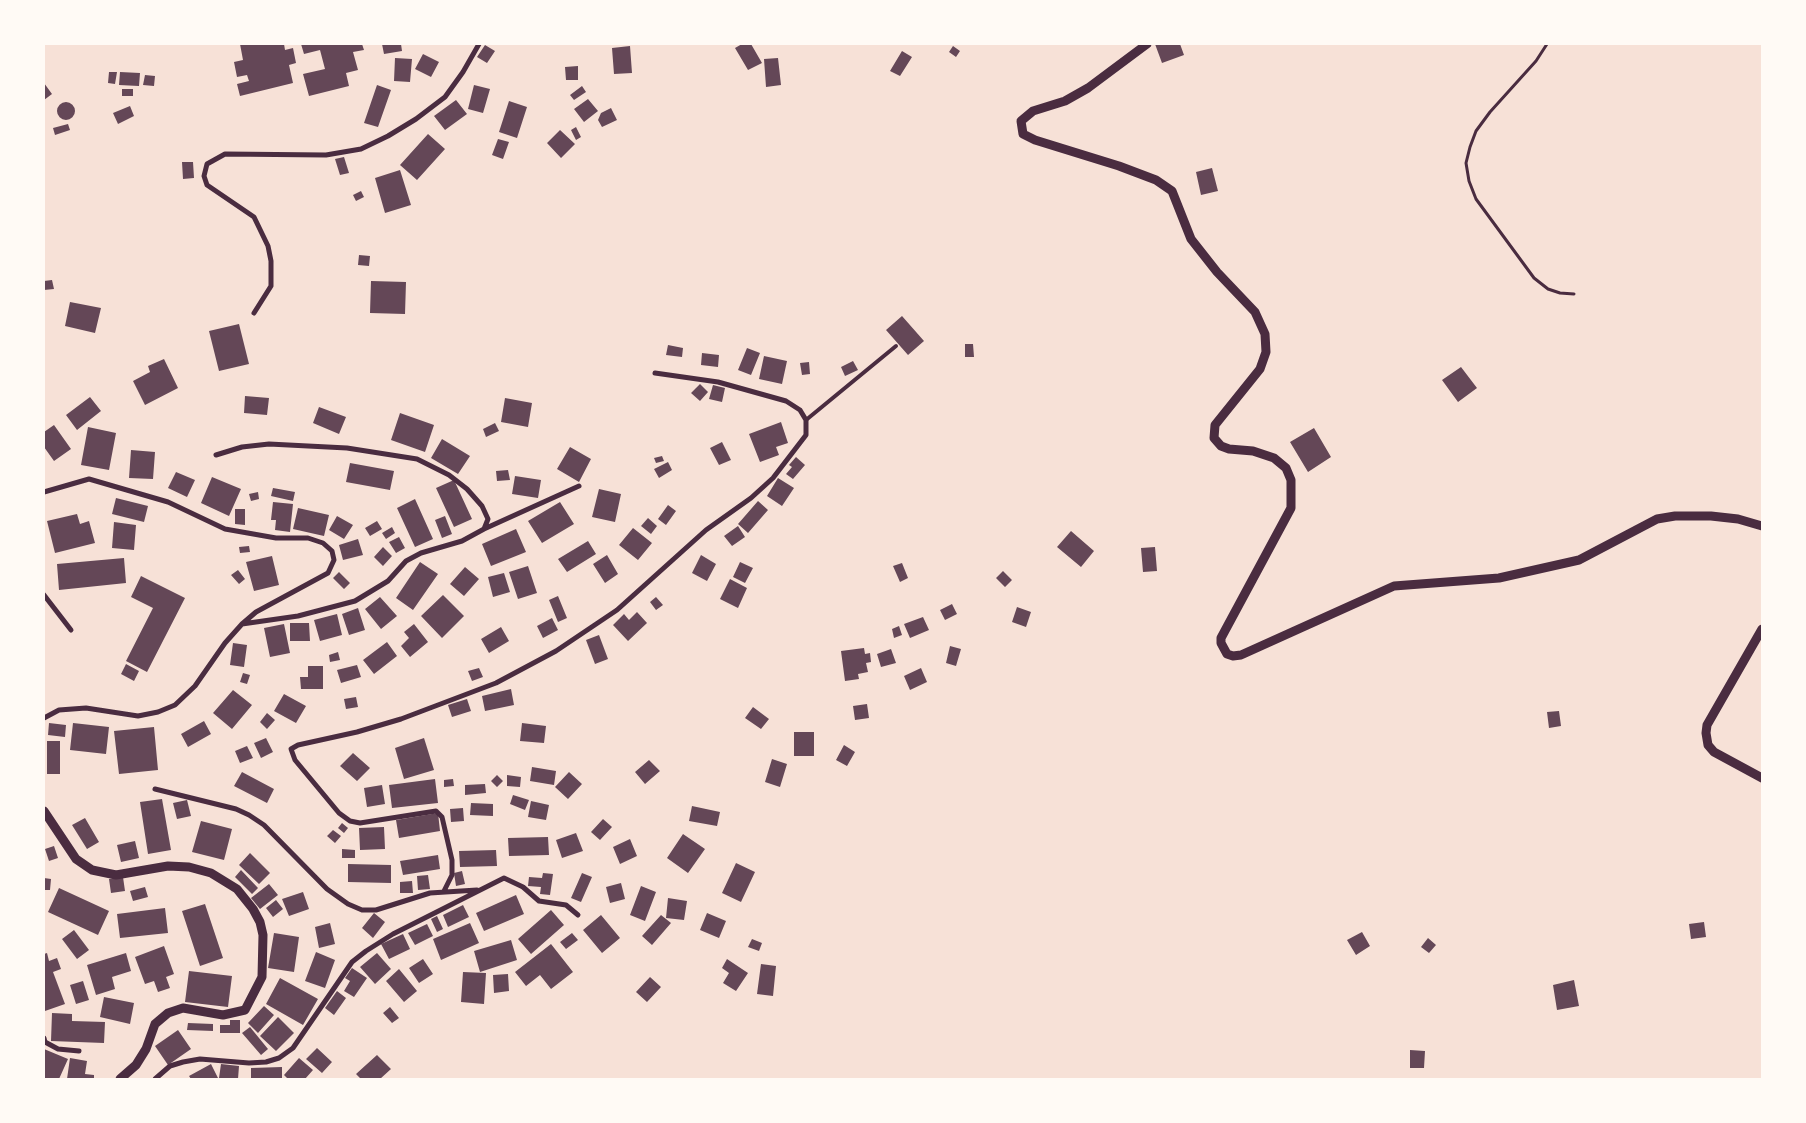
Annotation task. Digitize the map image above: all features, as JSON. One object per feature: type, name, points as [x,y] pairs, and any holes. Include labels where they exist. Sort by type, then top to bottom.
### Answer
[{"type":"street","points":[[254,314],[271,286],[272,261],[268,246],[254,218],[207,185],[204,176],[207,164],[225,154],[326,155],[361,149],[388,136],[416,119],[445,97],[463,72],[478,44]]},
{"type":"street","points":[[1147,44],[1088,88],[1065,101],[1033,111],[1021,121],[1023,134],[1035,140],[1119,166],[1156,180],[1172,190],[1191,239],[1217,272],[1255,312],[1265,334],[1266,352],[1260,369],[1215,425],[1214,438],[1221,446],[1229,449],[1253,451],[1274,458],[1286,468],[1291,480],[1291,508],[1221,638],[1221,643],[1227,654],[1233,656],[1241,655],[1394,586],[1499,578],[1579,560],[1656,519],[1675,516],[1711,516],[1738,518],[1762,526]]},
{"type":"street","points":[[444,891],[452,875],[452,860],[442,817],[436,811],[360,823],[350,821],[339,813],[295,760],[291,750],[298,745],[358,732],[401,719],[479,690],[556,651],[617,610],[706,530],[751,498],[773,478],[806,435],[806,420],[800,410],[786,401],[718,382],[655,373]]},
{"type":"street","points":[[216,455],[242,447],[269,444],[347,448],[417,460],[449,475],[467,488],[482,506],[488,519],[484,529]]},
{"type":"street","points":[[44,492],[89,479],[168,502],[225,529],[276,538],[308,538],[323,543],[332,551],[334,560],[328,573],[256,612],[242,624],[195,686],[175,705],[158,712],[138,716],[86,708],[60,710],[44,718]]},
{"type":"street","points":[[242,624],[298,616],[355,601],[388,582],[406,561],[421,553],[462,541],[484,529],[580,486]]},
{"type":"street","points":[[44,595],[71,630]]},
{"type":"street","points":[[1762,629],[1707,725],[1706,734],[1708,745],[1714,752],[1762,778]]},
{"type":"street","points":[[155,789],[236,809],[249,815],[264,825],[327,889],[348,904],[362,910],[376,910],[430,893],[480,890]]},
{"type":"street","points":[[44,811],[76,859],[92,870],[116,875],[168,866],[189,866],[211,873],[237,889],[253,909],[260,922],[263,935],[262,977],[245,1010],[222,1015],[182,1008],[168,1013],[155,1024],[146,1050],[136,1066],[120,1079]]},
{"type":"street","points":[[155,1079],[170,1066],[183,1062],[200,1060],[249,1063],[266,1062],[279,1058],[293,1048],[352,962],[359,956],[393,934],[504,878],[523,887],[539,902],[566,905],[578,915]]},
{"type":"street","points":[[44,1038],[45,1042],[58,1048],[79,1051]]},
{"type":"lane","points":[[806,420],[896,346]]},
{"type":"path","points":[[1547,44],[1536,61],[1490,112],[1476,131],[1466,164],[1469,180],[1476,199],[1534,278],[1548,289],[1560,293],[1574,294]]},
{"type":"building","points":[[240,44],[284,44],[285,50],[293,48],[296,63],[289,65],[293,83],[240,96],[237,84],[249,81],[247,75],[237,77],[234,62],[243,60]]},
{"type":"building","points":[[301,44],[362,44],[364,50],[353,52],[358,70],[346,73],[349,86],[309,96],[303,74],[325,69],[320,50],[304,54]]},
{"type":"building","points":[[382,44],[401,44],[402,51],[384,54]]},
{"type":"building","points":[[742,44],[751,44],[762,63],[748,70],[735,48]]},
{"type":"building","points":[[1155,44],[1180,44],[1184,55],[1162,63]]},
{"type":"building","points":[[485,45],[495,51],[487,63],[477,57]]},
{"type":"building","points":[[630,46],[632,73],[614,74],[612,48]]},
{"type":"building","points":[[953,46],[960,51],[956,57],[949,52]]},
{"type":"building","points":[[902,51],[912,57],[900,76],[890,71]]},
{"type":"building","points":[[423,54],[439,62],[431,77],[415,69]]},
{"type":"building","points":[[395,58],[412,59],[410,82],[394,81]]},
{"type":"building","points":[[778,58],[781,85],[766,87],[764,59]]},
{"type":"building","points":[[578,66],[578,80],[566,80],[565,67]]},
{"type":"building","points":[[109,72],[117,72],[115,84],[108,83]]},
{"type":"building","points":[[120,72],[140,73],[139,86],[119,85]]},
{"type":"building","points":[[145,75],[155,76],[154,86],[143,85]]},
{"type":"building","points":[[44,83],[52,94],[44,100]]},
{"type":"building","points":[[377,85],[391,90],[378,127],[364,123]]},
{"type":"building","points":[[474,85],[490,89],[483,113],[468,109]]},
{"type":"building","points":[[582,86],[586,92],[574,100],[570,95]]},
{"type":"building","points":[[122,89],[133,89],[133,96],[122,96]]},
{"type":"building","points":[[588,99],[598,111],[584,122],[574,109]]},
{"type":"building","points":[[456,100],[467,114],[445,130],[434,116]]},
{"type":"building","points":[[509,101],[527,107],[517,138],[499,132]]},
{"type":"building","points":[[62,102],[70,102],[75,107],[73,118],[62,120],[57,115],[57,107]]},
{"type":"building","points":[[130,106],[134,116],[118,124],[113,113]]},
{"type":"building","points":[[611,108],[617,120],[602,127],[598,120],[601,113]]},
{"type":"building","points":[[68,124],[70,130],[55,135],[53,128]]},
{"type":"building","points":[[576,127],[581,137],[576,140],[571,130]]},
{"type":"building","points":[[560,130],[575,144],[561,158],[547,143]]},
{"type":"building","points":[[428,134],[445,149],[417,180],[400,165]]},
{"type":"building","points":[[498,139],[509,142],[503,159],[492,155]]},
{"type":"building","points":[[344,157],[349,173],[340,175],[335,159]]},
{"type":"building","points":[[182,162],[193,162],[194,178],[183,179]]},
{"type":"building","points":[[1212,168],[1218,191],[1201,195],[1196,172]]},
{"type":"building","points":[[400,170],[411,205],[385,213],[375,178]]},
{"type":"building","points":[[361,191],[364,197],[356,201],[353,195]]},
{"type":"building","points":[[359,255],[370,256],[369,266],[358,265]]},
{"type":"building","points":[[52,280],[54,289],[44,290],[44,281]]},
{"type":"building","points":[[371,281],[406,282],[405,314],[370,313]]},
{"type":"building","points":[[70,302],[101,308],[95,333],[65,326]]},
{"type":"building","points":[[902,316],[924,341],[908,355],[886,330]]},
{"type":"building","points":[[239,324],[249,364],[219,371],[209,331]]},
{"type":"building","points":[[965,344],[973,344],[974,357],[965,357]]},
{"type":"building","points":[[668,345],[683,348],[682,357],[666,355]]},
{"type":"building","points":[[747,348],[760,353],[751,375],[738,370]]},
{"type":"building","points":[[702,353],[719,355],[718,367],[701,365]]},
{"type":"building","points":[[764,356],[787,361],[782,384],[759,379]]},
{"type":"building","points":[[164,359],[178,388],[145,405],[133,381],[150,372],[148,366]]},
{"type":"building","points":[[853,361],[858,370],[845,376],[841,367]]},
{"type":"building","points":[[809,362],[810,374],[802,375],[800,363]]},
{"type":"building","points":[[1461,367],[1477,388],[1458,402],[1442,380]]},
{"type":"building","points":[[700,384],[708,392],[700,401],[691,393]]},
{"type":"building","points":[[713,385],[725,388],[722,402],[709,399]]},
{"type":"building","points":[[245,396],[269,398],[267,415],[244,413]]},
{"type":"building","points":[[90,397],[101,411],[77,430],[66,415]]},
{"type":"building","points":[[505,398],[532,403],[528,427],[501,422]]},
{"type":"building","points":[[319,407],[346,417],[339,434],[313,423]]},
{"type":"building","points":[[400,413],[434,425],[425,452],[391,440]]},
{"type":"building","points":[[781,422],[788,443],[776,447],[779,455],[760,462],[749,434]]},
{"type":"building","points":[[495,423],[499,431],[486,437],[483,429]]},
{"type":"building","points":[[54,425],[71,449],[54,461],[44,447],[44,432]]},
{"type":"building","points":[[88,427],[116,433],[109,470],[81,465]]},
{"type":"building","points":[[1314,428],[1331,457],[1308,472],[1290,442]]},
{"type":"building","points":[[442,439],[470,456],[458,474],[431,458]]},
{"type":"building","points":[[722,442],[731,460],[719,465],[710,448]]},
{"type":"building","points":[[570,447],[591,459],[579,482],[557,469]]},
{"type":"building","points":[[131,450],[155,452],[153,479],[129,478]]},
{"type":"building","points":[[662,456],[664,461],[656,463],[654,458]]},
{"type":"building","points":[[796,457],[805,465],[793,479],[786,474],[792,467],[789,465]]},
{"type":"building","points":[[668,462],[672,470],[659,478],[654,469]]},
{"type":"building","points":[[350,463],[394,471],[390,490],[346,482]]},
{"type":"building","points":[[508,470],[510,480],[497,481],[496,471]]},
{"type":"building","points":[[176,472],[195,480],[187,497],[168,488]]},
{"type":"building","points":[[515,476],[541,480],[538,498],[512,494]]},
{"type":"building","points":[[212,477],[241,489],[229,516],[201,503]]},
{"type":"building","points":[[778,478],[794,488],[782,506],[767,496]]},
{"type":"building","points":[[454,480],[472,519],[454,527],[436,488]]},
{"type":"building","points":[[273,488],[295,492],[293,501],[271,496]]},
{"type":"building","points":[[599,489],[621,494],[615,522],[592,517]]},
{"type":"building","points":[[258,492],[259,499],[251,501],[249,494]]},
{"type":"building","points":[[116,498],[148,506],[144,522],[112,514]]},
{"type":"building","points":[[415,499],[433,539],[415,547],[397,508]]},
{"type":"building","points":[[758,501],[768,510],[748,533],[738,524]]},
{"type":"building","points":[[273,502],[293,504],[290,532],[275,530],[276,520],[271,520]]},
{"type":"building","points":[[560,502],[574,524],[542,543],[528,521]]},
{"type":"building","points":[[668,505],[676,511],[666,525],[658,519]]},
{"type":"building","points":[[298,508],[329,515],[324,536],[293,529]]},
{"type":"building","points":[[235,509],[245,509],[245,525],[235,524]]},
{"type":"building","points":[[77,514],[80,524],[89,521],[95,543],[55,553],[47,521]]},
{"type":"building","points":[[337,516],[353,525],[344,539],[329,530]]},
{"type":"building","points":[[445,516],[452,534],[442,538],[435,520]]},
{"type":"building","points":[[648,518],[657,526],[651,534],[641,526]]},
{"type":"building","points":[[377,521],[382,529],[370,536],[365,528]]},
{"type":"building","points":[[114,522],[136,525],[134,550],[112,548]]},
{"type":"building","points":[[738,526],[745,537],[732,546],[724,536]]},
{"type":"building","points":[[392,527],[395,533],[386,539],[382,533]]},
{"type":"building","points":[[633,528],[652,543],[638,560],[619,545]]},
{"type":"building","points":[[516,529],[526,552],[491,566],[482,544]]},
{"type":"building","points":[[1071,531],[1094,551],[1081,567],[1057,547]]},
{"type":"building","points":[[399,537],[405,548],[396,553],[389,542]]},
{"type":"building","points":[[358,539],[363,555],[343,560],[339,545]]},
{"type":"building","points":[[588,541],[596,554],[567,572],[558,559]]},
{"type":"building","points":[[249,546],[250,552],[240,553],[239,547]]},
{"type":"building","points":[[383,547],[392,556],[383,566],[374,557]]},
{"type":"building","points":[[1155,547],[1157,571],[1143,572],[1141,548]]},
{"type":"building","points":[[607,555],[618,574],[605,583],[593,564]]},
{"type":"building","points":[[701,555],[716,564],[707,581],[692,573]]},
{"type":"building","points":[[272,556],[279,585],[254,591],[246,562]]},
{"type":"building","points":[[124,558],[126,583],[59,590],[57,564]]},
{"type":"building","points":[[420,562],[438,574],[413,610],[396,598]]},
{"type":"building","points":[[740,562],[753,568],[745,583],[733,577]]},
{"type":"building","points":[[902,563],[908,578],[900,582],[893,566]]},
{"type":"building","points":[[528,566],[537,593],[518,599],[509,572]]},
{"type":"building","points":[[465,567],[479,579],[464,596],[450,584]]},
{"type":"building","points":[[238,570],[245,579],[239,584],[231,575]]},
{"type":"building","points":[[1003,571],[1012,580],[1005,587],[996,578]]},
{"type":"building","points":[[339,572],[350,583],[344,589],[333,578]]},
{"type":"building","points":[[504,573],[510,592],[493,597],[488,577]]},
{"type":"building","points":[[141,576],[185,598],[147,672],[126,661],[153,608],[131,597]]},
{"type":"building","points":[[730,579],[747,588],[738,608],[720,599]]},
{"type":"building","points":[[443,595],[464,616],[442,638],[421,616]]},
{"type":"building","points":[[558,596],[567,618],[558,622],[549,600]]},
{"type":"building","points":[[380,597],[397,616],[381,629],[365,609]]},
{"type":"building","points":[[656,597],[663,605],[656,610],[650,602]]},
{"type":"building","points":[[952,604],[957,614],[945,620],[940,610]]},
{"type":"building","points":[[1017,607],[1031,612],[1026,627],[1012,622]]},
{"type":"building","points":[[358,608],[365,630],[349,635],[342,614]]},
{"type":"building","points":[[637,612],[647,623],[628,641],[613,625],[624,614],[629,620]]},
{"type":"building","points":[[337,614],[342,635],[320,641],[314,620]]},
{"type":"building","points":[[923,617],[929,630],[910,638],[904,624]]},
{"type":"building","points":[[552,618],[558,630],[543,638],[537,626]]},
{"type":"building","points":[[290,623],[309,623],[310,641],[290,641]]},
{"type":"building","points":[[284,624],[290,653],[270,657],[264,628]]},
{"type":"building","points":[[414,624],[428,642],[410,657],[401,646],[409,638],[404,632]]},
{"type":"building","points":[[899,626],[902,635],[894,638],[892,629]]},
{"type":"building","points":[[501,627],[509,641],[489,653],[481,639]]},
{"type":"building","points":[[599,635],[608,659],[595,664],[586,640]]},
{"type":"building","points":[[387,642],[397,656],[374,674],[363,660]]},
{"type":"building","points":[[233,643],[247,645],[244,667],[230,665]]},
{"type":"building","points":[[950,646],[961,649],[956,666],[946,663]]},
{"type":"building","points":[[864,648],[865,654],[870,653],[871,662],[866,663],[868,672],[858,674],[859,679],[845,681],[841,651]]},
{"type":"building","points":[[891,649],[896,663],[881,667],[877,654]]},
{"type":"building","points":[[338,652],[340,660],[330,662],[329,655]]},
{"type":"building","points":[[126,664],[139,671],[134,681],[121,674]]},
{"type":"building","points":[[357,665],[361,677],[341,683],[337,670]]},
{"type":"building","points":[[308,666],[323,666],[323,689],[301,689],[300,677],[308,677]]},
{"type":"building","points":[[479,668],[483,677],[472,681],[468,671]]},
{"type":"building","points":[[921,668],[927,682],[910,690],[904,676]]},
{"type":"building","points":[[243,673],[250,675],[247,684],[240,682]]},
{"type":"building","points":[[511,689],[514,705],[485,711],[482,696]]},
{"type":"building","points":[[233,690],[252,705],[232,729],[213,713]]},
{"type":"building","points":[[284,694],[306,706],[296,723],[274,711]]},
{"type":"building","points":[[356,697],[358,707],[346,709],[344,699]]},
{"type":"building","points":[[467,699],[471,711],[452,717],[448,705]]},
{"type":"building","points":[[867,704],[869,718],[855,720],[853,706]]},
{"type":"building","points":[[753,707],[769,719],[761,729],[745,718]]},
{"type":"building","points":[[1559,711],[1561,726],[1549,728],[1547,712]]},
{"type":"building","points":[[267,713],[275,720],[267,729],[260,722]]},
{"type":"building","points":[[204,721],[211,734],[188,747],[181,734]]},
{"type":"building","points":[[49,723],[66,725],[65,737],[48,735]]},
{"type":"building","points":[[73,723],[109,727],[106,754],[70,750]]},
{"type":"building","points":[[522,723],[546,726],[544,743],[520,741]]},
{"type":"building","points":[[154,727],[158,770],[119,774],[114,731]]},
{"type":"building","points":[[794,732],[814,732],[814,756],[794,756]]},
{"type":"building","points":[[266,738],[273,752],[261,758],[254,743]]},
{"type":"building","points":[[424,738],[434,770],[404,779],[395,748]]},
{"type":"building","points":[[47,741],[60,741],[60,774],[47,774]]},
{"type":"building","points":[[844,745],[855,752],[847,766],[836,760]]},
{"type":"building","points":[[247,746],[253,758],[240,763],[235,751]]},
{"type":"building","points":[[353,753],[370,768],[357,781],[340,766]]},
{"type":"building","points":[[772,759],[787,764],[780,787],[765,782]]},
{"type":"building","points":[[649,760],[660,771],[645,784],[635,772]]},
{"type":"building","points":[[532,767],[556,771],[554,785],[530,781]]},
{"type":"building","points":[[242,772],[274,789],[267,803],[234,786]]},
{"type":"building","points":[[569,772],[582,784],[568,799],[555,787]]},
{"type":"building","points":[[497,775],[503,781],[497,787],[491,781]]},
{"type":"building","points":[[507,775],[521,777],[520,787],[507,786]]},
{"type":"building","points":[[435,779],[438,803],[392,808],[389,785]]},
{"type":"building","points":[[453,779],[454,786],[444,787],[444,780]]},
{"type":"building","points":[[485,784],[486,793],[465,795],[465,785]]},
{"type":"building","points":[[382,785],[385,804],[367,807],[364,788]]},
{"type":"building","points":[[513,795],[529,800],[525,810],[510,804]]},
{"type":"building","points":[[162,799],[171,850],[148,854],[140,802]]},
{"type":"building","points":[[187,800],[191,816],[177,819],[173,803]]},
{"type":"building","points":[[531,801],[549,805],[546,820],[528,817]]},
{"type":"building","points":[[471,803],[493,804],[493,816],[470,815]]},
{"type":"building","points":[[692,806],[720,812],[717,826],[689,821]]},
{"type":"building","points":[[463,808],[464,821],[451,822],[450,809]]},
{"type":"building","points":[[438,813],[440,831],[399,838],[396,820]]},
{"type":"building","points":[[85,818],[99,842],[87,849],[72,825]]},
{"type":"building","points":[[603,819],[612,827],[600,840],[591,832]]},
{"type":"building","points":[[201,821],[232,829],[224,860],[192,852]]},
{"type":"building","points":[[342,823],[348,828],[344,833],[338,828]]},
{"type":"building","points":[[384,827],[385,849],[360,850],[359,828]]},
{"type":"building","points":[[333,830],[341,836],[335,843],[327,836]]},
{"type":"building","points":[[576,833],[583,851],[562,858],[556,840]]},
{"type":"building","points":[[683,834],[705,849],[688,873],[667,858]]},
{"type":"building","points":[[548,837],[549,855],[509,856],[508,838]]},
{"type":"building","points":[[630,839],[637,856],[620,864],[613,847]]},
{"type":"building","points":[[135,841],[139,858],[121,862],[117,845]]},
{"type":"building","points":[[54,846],[58,858],[49,861],[45,849]]},
{"type":"building","points":[[342,849],[355,850],[355,858],[342,858]]},
{"type":"building","points":[[496,850],[497,866],[460,867],[459,851]]},
{"type":"building","points":[[250,853],[270,873],[259,884],[239,865]]},
{"type":"building","points":[[438,855],[440,869],[403,875],[400,861]]},
{"type":"building","points":[[736,863],[755,872],[741,902],[722,893]]},
{"type":"building","points":[[348,864],[391,865],[391,883],[348,882]]},
{"type":"building","points":[[241,870],[258,888],[252,894],[235,877]]},
{"type":"building","points":[[462,871],[465,884],[456,886],[454,873]]},
{"type":"building","points":[[543,873],[553,874],[550,895],[540,894],[541,887],[528,886],[529,877],[542,878]]},
{"type":"building","points":[[582,873],[592,877],[581,902],[571,898]]},
{"type":"building","points":[[428,875],[430,889],[418,890],[417,876]]},
{"type":"building","points":[[123,877],[125,891],[111,893],[109,879]]},
{"type":"building","points":[[44,878],[51,879],[50,890],[44,890]]},
{"type":"building","points":[[412,881],[413,893],[400,893],[400,882]]},
{"type":"building","points":[[621,883],[625,899],[610,903],[606,887]]},
{"type":"building","points":[[269,884],[278,895],[260,909],[251,898]]},
{"type":"building","points":[[641,886],[656,892],[645,921],[630,915]]},
{"type":"building","points":[[145,887],[148,897],[133,901],[130,891]]},
{"type":"building","points":[[59,888],[109,911],[98,935],[48,912]]},
{"type":"building","points":[[303,892],[309,909],[289,916],[282,899]]},
{"type":"building","points":[[516,895],[524,914],[484,931],[476,913]]},
{"type":"building","points":[[668,898],[687,901],[684,920],[666,918]]},
{"type":"building","points":[[276,900],[283,909],[273,917],[266,908]]},
{"type":"building","points":[[205,904],[223,958],[200,966],[182,911]]},
{"type":"building","points":[[463,905],[469,917],[448,927],[443,915]]},
{"type":"building","points":[[165,908],[168,933],[120,938],[117,914]]},
{"type":"building","points":[[551,910],[564,925],[531,954],[518,939]]},
{"type":"building","points":[[374,913],[385,922],[373,938],[362,928]]},
{"type":"building","points":[[707,913],[726,921],[719,938],[700,930]]},
{"type":"building","points":[[601,915],[620,938],[602,953],[583,930]]},
{"type":"building","points":[[661,915],[671,923],[652,945],[642,936]]},
{"type":"building","points":[[437,916],[443,929],[437,932],[431,919]]},
{"type":"building","points":[[1704,922],[1706,937],[1691,939],[1689,924]]},
{"type":"building","points":[[330,923],[335,944],[319,948],[315,927]]},
{"type":"building","points":[[470,923],[479,943],[441,960],[433,939]]},
{"type":"building","points":[[427,924],[433,936],[415,945],[408,933]]},
{"type":"building","points":[[74,930],[89,950],[77,959],[62,939]]},
{"type":"building","points":[[1362,932],[1370,946],[1356,955],[1347,940]]},
{"type":"building","points":[[274,933],[299,937],[294,972],[268,968]]},
{"type":"building","points":[[572,933],[578,940],[566,949],[560,942]]},
{"type":"building","points":[[403,934],[410,949],[389,959],[381,944]]},
{"type":"building","points":[[1428,938],[1436,945],[1429,953],[1421,947]]},
{"type":"building","points":[[752,939],[762,943],[759,951],[748,947]]},
{"type":"building","points":[[511,940],[517,960],[480,972],[474,951]]},
{"type":"building","points":[[551,944],[573,972],[551,989],[540,975],[526,986],[515,972]]},
{"type":"building","points":[[164,946],[174,974],[166,977],[170,988],[158,992],[154,981],[145,984],[135,957]]},
{"type":"building","points":[[316,952],[335,960],[325,988],[305,981]]},
{"type":"building","points":[[47,953],[49,961],[57,958],[61,969],[53,972],[65,1004],[45,1011],[44,954]]},
{"type":"building","points":[[126,953],[131,971],[112,977],[115,989],[96,995],[87,965]]},
{"type":"building","points":[[377,953],[391,969],[375,984],[360,967]]},
{"type":"building","points":[[423,959],[433,974],[419,983],[409,968]]},
{"type":"building","points":[[727,959],[748,973],[736,991],[723,983],[729,973],[722,968]]},
{"type":"building","points":[[761,964],[776,966],[773,996],[757,994]]},
{"type":"building","points":[[352,968],[367,978],[354,997],[344,991],[350,981],[345,978]]},
{"type":"building","points":[[399,969],[417,991],[404,1002],[386,981]]},
{"type":"building","points":[[189,971],[232,976],[228,1007],[185,1002]]},
{"type":"building","points":[[463,972],[486,973],[484,1004],[461,1002]]},
{"type":"building","points":[[508,974],[509,991],[494,993],[493,975]]},
{"type":"building","points":[[650,977],[661,987],[647,1002],[636,992]]},
{"type":"building","points":[[280,978],[318,999],[303,1025],[266,1004]]},
{"type":"building","points":[[1574,980],[1579,1006],[1557,1010],[1553,985]]},
{"type":"building","points":[[83,981],[89,1000],[76,1004],[70,985]]},
{"type":"building","points":[[337,991],[346,998],[334,1015],[325,1008]]},
{"type":"building","points":[[104,997],[134,1003],[130,1024],[100,1017]]},
{"type":"building","points":[[264,1006],[274,1015],[258,1033],[248,1023]]},
{"type":"building","points":[[390,1007],[399,1018],[392,1023],[383,1013]]},
{"type":"building","points":[[52,1013],[72,1014],[72,1021],[105,1022],[104,1043],[51,1041]]},
{"type":"building","points":[[278,1017],[294,1033],[276,1051],[260,1036]]},
{"type":"building","points":[[230,1020],[240,1020],[240,1033],[220,1033],[220,1025],[230,1025]]},
{"type":"building","points":[[188,1023],[213,1024],[213,1031],[187,1030]]},
{"type":"building","points":[[250,1027],[268,1049],[261,1055],[242,1033]]},
{"type":"building","points":[[178,1030],[191,1049],[168,1065],[155,1046]]},
{"type":"building","points":[[317,1048],[332,1062],[322,1073],[306,1059]]},
{"type":"building","points":[[44,1049],[68,1059],[59,1079],[44,1079]]},
{"type":"building","points":[[1410,1050],[1425,1051],[1424,1068],[1410,1068]]},
{"type":"building","points":[[377,1055],[391,1069],[380,1079],[361,1079],[356,1074]]},
{"type":"building","points":[[70,1058],[87,1061],[85,1074],[94,1075],[94,1079],[67,1079]]},
{"type":"building","points":[[299,1058],[313,1070],[305,1079],[288,1079],[284,1075]]},
{"type":"building","points":[[211,1064],[218,1078],[191,1079],[189,1076]]},
{"type":"building","points":[[221,1064],[239,1066],[238,1079],[219,1078]]},
{"type":"building","points":[[282,1067],[282,1079],[251,1079],[251,1068]]}]
